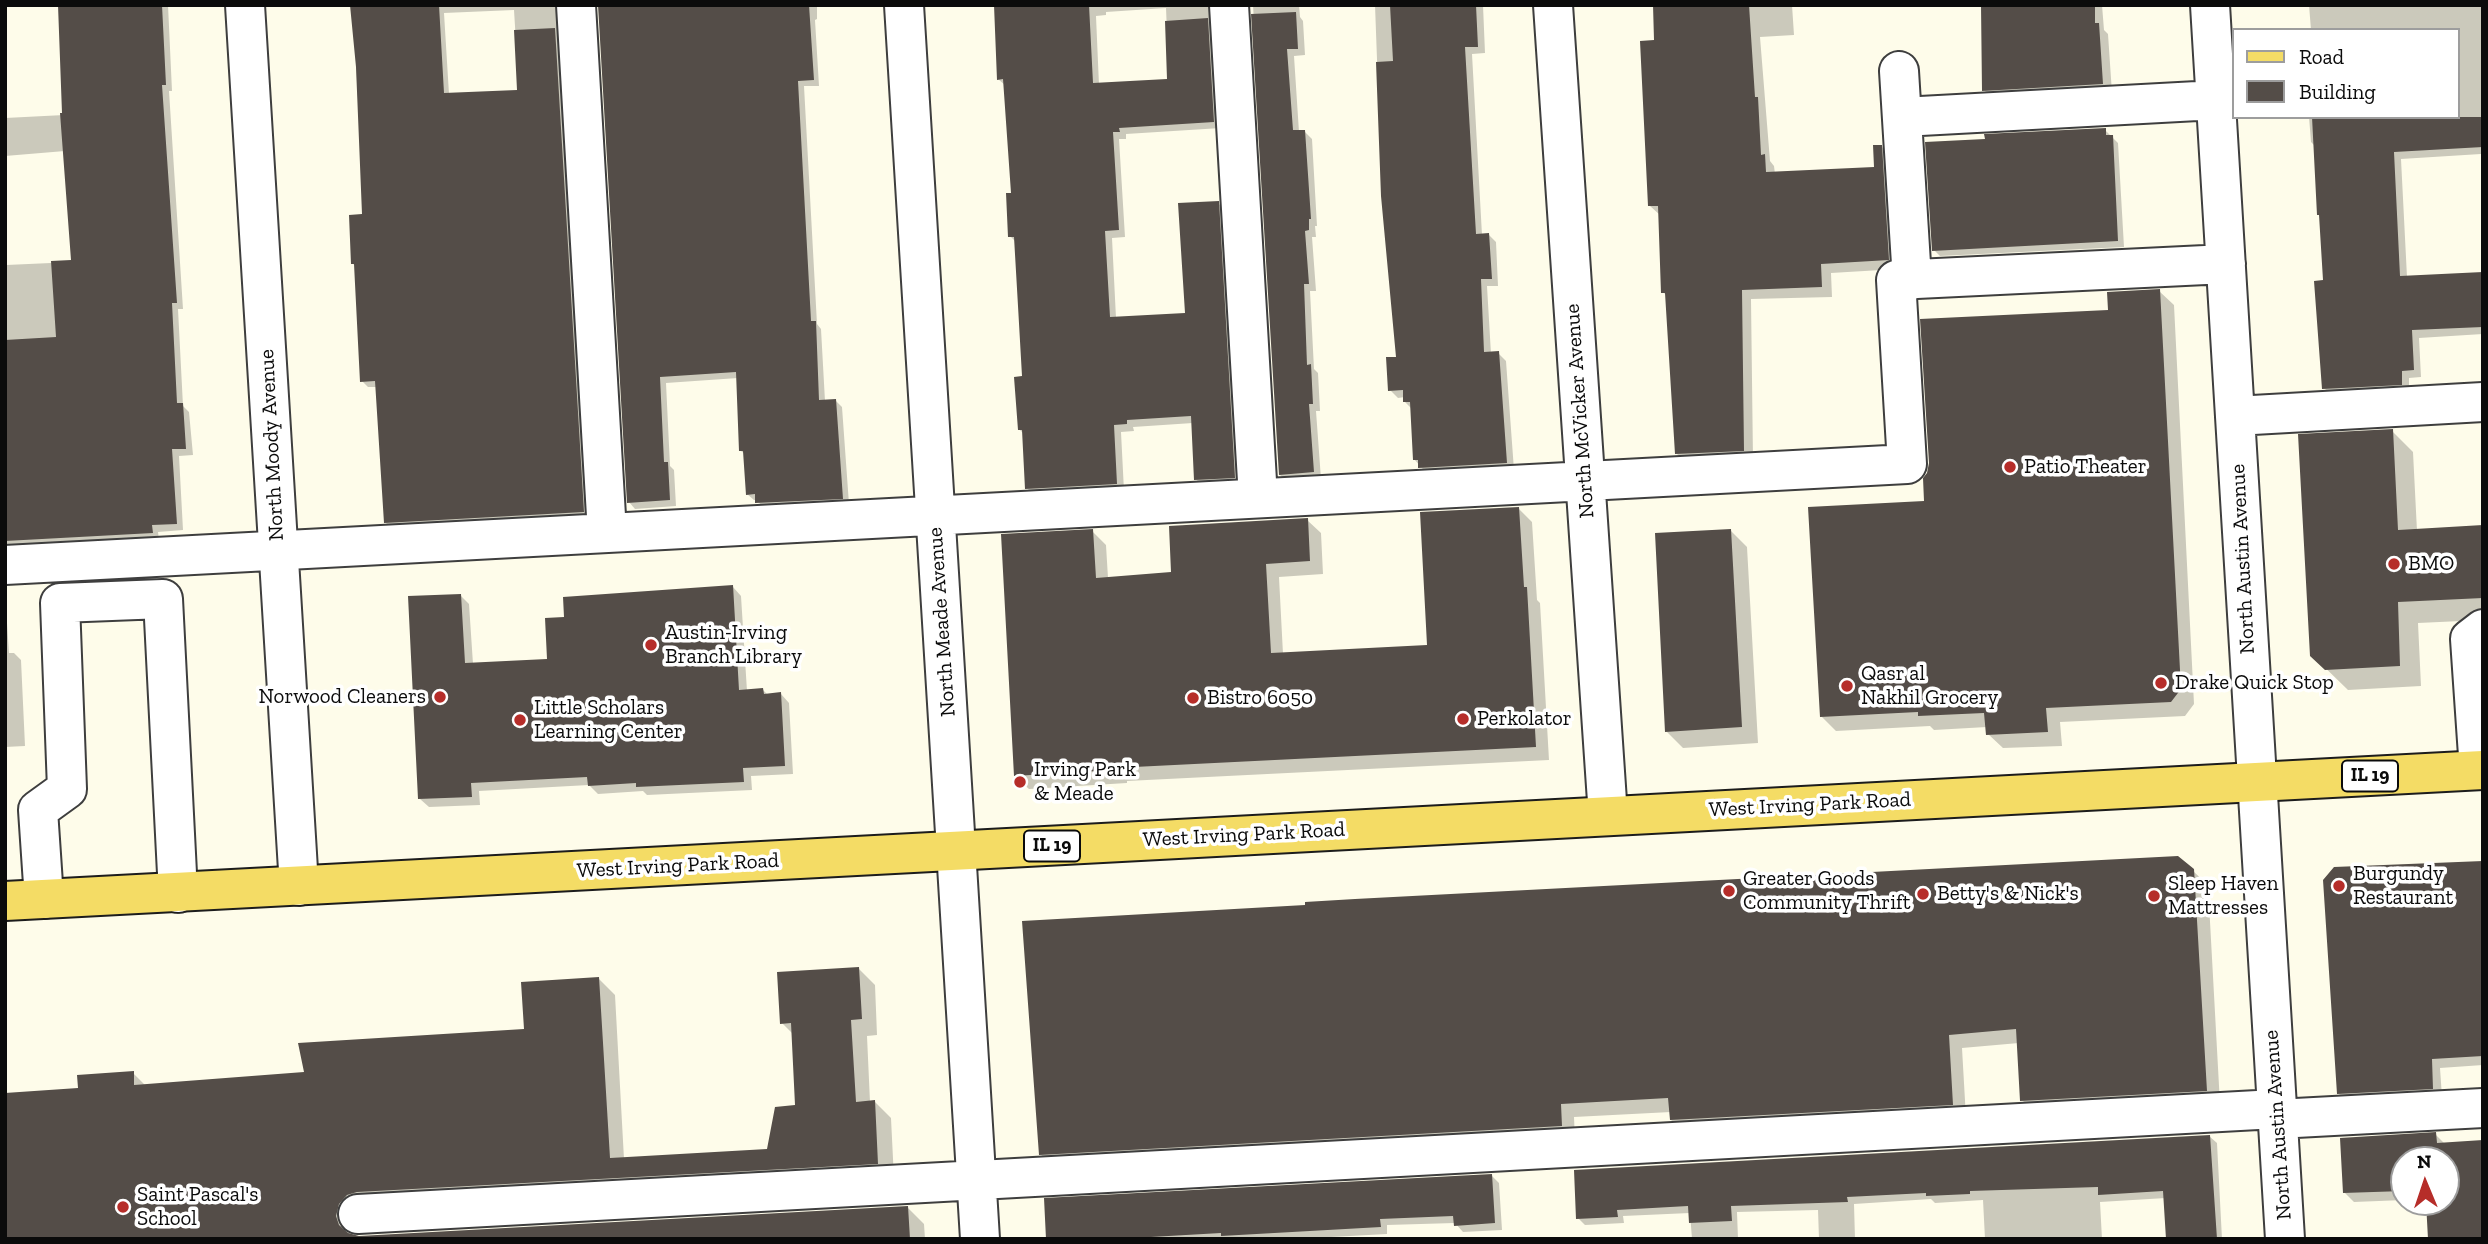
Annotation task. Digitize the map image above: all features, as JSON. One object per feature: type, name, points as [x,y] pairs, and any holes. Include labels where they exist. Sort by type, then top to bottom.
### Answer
[{"type":"main road","name":"West Irving Park Road","points":[[5,901],[2481,770]]},
{"type":"street","name":"North Moody Avenue","points":[[246,5],[299,886]]},
{"type":"street","points":[[576,5],[607,533]]},
{"type":"street","name":"North Meade Avenue","points":[[904,5],[980,1239]]},
{"type":"street","points":[[1228,5],[1258,498]]},
{"type":"street","name":"North McVicker Avenue","points":[[1553,5],[1608,816]]},
{"type":"street","name":"North Austin Avenue","points":[[2210,5],[2285,1239]]},
{"type":"street","points":[[1899,71],[1912,280]]},
{"type":"street","points":[[1902,117],[2216,100]]},
{"type":"street","points":[[5,565],[1907,464],[1896,280],[2225,264]]},
{"type":"street","points":[[2235,416],[2483,402]]},
{"type":"street","points":[[44,900],[38,810],[67,789],[59,562]]},
{"type":"street","points":[[60,603],[163,599],[178,893]]},
{"type":"street","points":[[2481,770],[2470,639],[2483,629]]},
{"type":"street","points":[[358,1214],[2277,1114],[2483,1108]]},
{"type":"building","points":[[58,5],[162,5],[166,85],[162,85],[177,303],[172,303],[177,403],[183,403],[186,449],[172,449],[177,524],[152,525],[153,533],[5,541],[5,340],[56,337],[51,261],[71,260],[60,113]]},
{"type":"building","points":[[350,5],[439,5],[444,93],[517,90],[514,30],[555,28],[584,512],[384,523],[375,381],[360,382],[354,264],[351,264],[349,215],[362,214],[356,67]]},
{"type":"building","points":[[598,5],[809,5],[814,80],[798,81],[811,321],[816,321],[819,400],[836,399],[843,499],[755,503],[755,494],[746,495],[743,451],[739,451],[736,372],[660,377],[664,462],[668,462],[670,500],[627,503]]},
{"type":"building","points":[[994,5],[1089,5],[1093,83],[1167,79],[1165,21],[1208,18],[1214,122],[1119,128],[1120,132],[1113,132],[1119,230],[1105,231],[1110,317],[1185,313],[1178,203],[1219,201],[1235,478],[1194,480],[1191,416],[1127,420],[1127,424],[1114,425],[1117,484],[1025,489],[1022,430],[1018,430],[1014,377],[1022,376],[1014,237],[1008,237],[1006,193],[1011,193],[1003,79],[997,80]]},
{"type":"building","points":[[1390,5],[1476,5],[1478,47],[1465,47],[1476,234],[1489,233],[1492,279],[1481,279],[1484,352],[1499,351],[1507,463],[1418,468],[1418,460],[1413,460],[1410,402],[1403,402],[1403,390],[1388,391],[1386,357],[1396,357],[1381,196],[1376,62],[1393,61]]},
{"type":"building","points":[[1653,5],[1749,5],[1755,97],[1758,97],[1761,155],[1765,154],[1766,172],[1874,167],[1873,145],[1882,145],[1889,260],[1821,264],[1822,287],[1742,290],[1744,451],[1675,454],[1665,293],[1661,293],[1658,206],[1648,206],[1640,41],[1654,40]]},
{"type":"building","points":[[1981,5],[2095,5],[2095,23],[2099,23],[2103,84],[1982,91]]},
{"type":"building","points":[[1296,12],[1298,49],[1287,49],[1293,130],[1305,130],[1311,219],[1309,230],[1305,231],[1309,284],[1304,284],[1307,365],[1311,364],[1313,404],[1309,404],[1314,472],[1279,475],[1251,14]]},
{"type":"building","points":[[2483,117],[2483,147],[2394,152],[2400,276],[2483,272],[2483,327],[2412,330],[2414,370],[2402,371],[2402,385],[2322,389],[2314,281],[2323,280],[2312,119]]},
{"type":"building","points":[[2106,128],[2106,135],[2113,135],[2118,241],[1932,251],[1925,142],[1985,139],[1984,134]]},
{"type":"building","name":"Patio Theater","points":[[2160,289],[2181,689],[2171,702],[2046,708],[2048,732],[1986,735],[1984,713],[1918,716],[1918,712],[1820,717],[1808,507],[1924,501],[1923,478],[1929,463],[1920,319],[2108,310],[2107,292]]},
{"type":"building","name":"BMO","points":[[2393,429],[2398,530],[2483,525],[2483,598],[2398,602],[2400,666],[2325,670],[2310,656],[2298,434]]},
{"type":"building","points":[[1519,507],[1524,587],[1527,587],[1536,747],[1114,768],[1014,776],[1001,534],[1093,529],[1096,578],[1171,572],[1169,526],[1308,518],[1310,561],[1266,564],[1271,653],[1427,645],[1420,512]]},
{"type":"building","points":[[1731,529],[1742,727],[1665,732],[1655,533]]},
{"type":"building","points":[[733,585],[739,690],[763,688],[764,694],[781,692],[785,766],[743,768],[744,782],[636,787],[636,783],[588,786],[587,777],[471,783],[472,797],[418,799],[408,596],[461,594],[465,663],[547,659],[545,618],[564,617],[563,597]]},
{"type":"building","points":[[2178,856],[2194,869],[2207,1091],[2020,1101],[2016,1029],[1949,1035],[1953,1105],[1670,1120],[1668,1098],[1561,1104],[1562,1126],[1039,1155],[1022,921],[1305,905],[1305,902],[1355,899]]},
{"type":"building","points":[[2483,861],[2483,1056],[2432,1059],[2433,1089],[2337,1094],[2323,880],[2334,867]]},
{"type":"building","points":[[859,967],[862,1019],[851,1020],[856,1102],[875,1100],[878,1164],[357,1192],[347,1195],[339,1204],[336,1216],[339,1225],[348,1233],[359,1236],[908,1206],[910,1239],[5,1239],[5,1093],[78,1088],[77,1075],[134,1071],[134,1085],[304,1072],[298,1043],[524,1029],[521,982],[599,977],[610,1158],[767,1149],[775,1107],[795,1105],[791,1023],[780,1024],[777,972]]},
{"type":"building","points":[[2436,1132],[2437,1143],[2483,1140],[2483,1239],[2428,1239],[2427,1216],[2460,1216],[2460,1146],[2390,1146],[2390,1191],[2343,1193],[2340,1138]]},
{"type":"building","points":[[2210,1135],[2217,1239],[2166,1239],[2163,1191],[2098,1195],[2098,1187],[1970,1191],[1970,1194],[1926,1196],[1926,1193],[1847,1197],[1848,1202],[1731,1206],[1732,1221],[1689,1223],[1688,1206],[1617,1210],[1618,1217],[1576,1219],[1574,1170]]},
{"type":"building","points":[[1492,1174],[1495,1223],[1454,1226],[1453,1216],[1380,1219],[1381,1227],[1221,1236],[1221,1233],[1116,1239],[1046,1239],[1044,1198]]},
{"type":"place","name":"Patio Theater","points":[[2010,467]]},
{"type":"place","name":"BMO","points":[[2394,564]]},
{"type":"place","name":"Austin-Irving Branch Library","points":[[651,645]]},
{"type":"place","name":"Drake Quick Stop","points":[[2161,683]]},
{"type":"place","name":"Qasr al Nakhil Grocery","points":[[1847,686]]},
{"type":"place","name":"Norwood Cleaners","points":[[440,697]]},
{"type":"place","name":"Bistro 6050","points":[[1193,698]]},
{"type":"place","name":"Perkolator","points":[[1463,719]]},
{"type":"place","name":"Little Scholars Learning Center","points":[[520,720]]},
{"type":"place","name":"Irving Park & Meade","points":[[1020,782]]},
{"type":"place","name":"Burgundy Restaurant","points":[[2339,886]]},
{"type":"place","name":"Greater Goods Community Thrift","points":[[1729,891]]},
{"type":"place","name":"Betty's & Nick's","points":[[1923,894]]},
{"type":"place","name":"Sleep Haven Mattresses","points":[[2154,896]]},
{"type":"place","name":"Saint Pascal's School","points":[[123,1207]]}]
